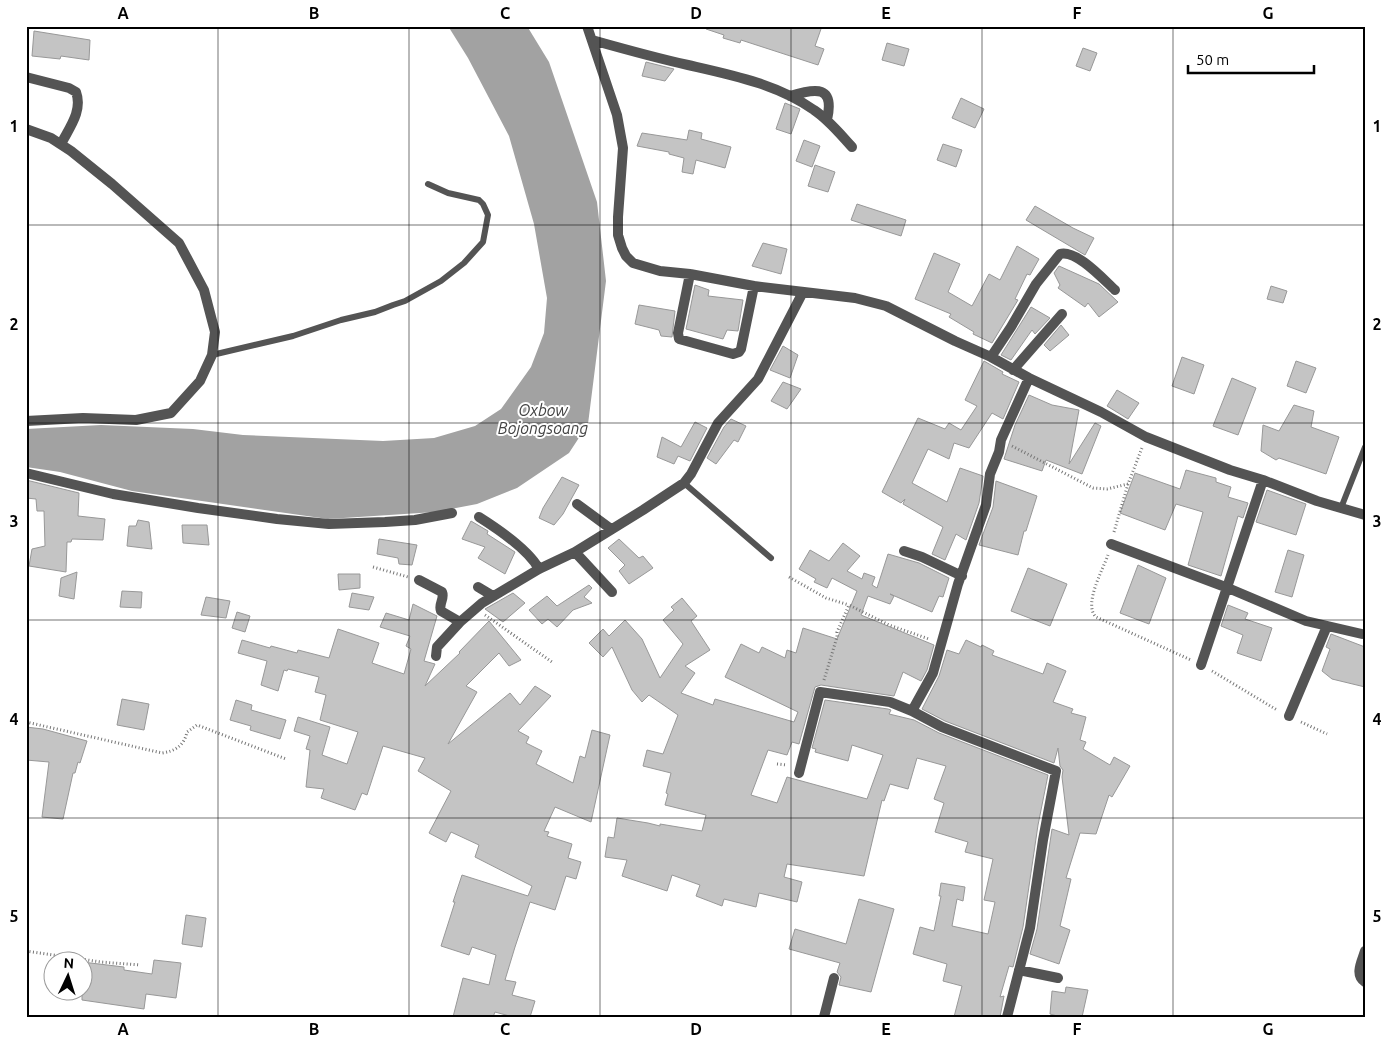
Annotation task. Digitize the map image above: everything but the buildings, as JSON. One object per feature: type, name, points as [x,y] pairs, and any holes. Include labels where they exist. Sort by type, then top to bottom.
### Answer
[{"type":"street","points":[[586,26],[617,115],[622,139],[618,235],[626,256],[634,263],[660,271],[690,274],[754,286],[856,298],[886,306],[991,357],[1146,437],[1316,501],[1365,515]]},
{"type":"street","points":[[592,40],[687,65],[747,78],[790,96],[813,109],[827,120],[852,147]]},
{"type":"street","points":[[26,77],[69,88],[76,92],[79,105],[77,112],[61,144]]},
{"type":"street","points":[[790,96],[813,90],[820,90],[826,93],[829,111],[827,120]]},
{"type":"street","points":[[26,129],[51,138],[61,144],[112,184],[179,243],[204,290],[215,332],[212,355],[200,381],[171,413],[136,420],[83,418],[26,421]]},
{"type":"street","points":[[991,357],[1036,284],[1060,254],[1070,253],[1077,257],[1115,290]]},
{"type":"street","points":[[690,274],[678,334],[679,339],[733,354],[741,349],[754,286]]},
{"type":"street","points":[[436,656],[437,647],[460,622],[493,596],[540,569],[575,552],[684,482],[691,474],[718,424],[758,379],[803,292]]},
{"type":"street","points":[[1013,370],[1062,314]]},
{"type":"street","points":[[912,711],[933,673],[962,576],[986,505],[990,474],[999,452],[1001,440],[1029,378]]},
{"type":"street","points":[[26,473],[113,494],[277,520],[329,524],[385,522],[415,520],[452,513]]},
{"type":"street","points":[[1202,665],[1263,480]]},
{"type":"street","points":[[577,504],[611,529]]},
{"type":"street","points":[[479,517],[526,552],[540,569]]},
{"type":"street","points":[[1111,544],[1228,588],[1306,621],[1362,634]]},
{"type":"street","points":[[904,550],[922,556],[962,576]]},
{"type":"street","points":[[575,552],[612,592]]},
{"type":"street","points":[[419,580],[442,592],[441,611],[460,622]]},
{"type":"street","points":[[478,587],[493,596]]},
{"type":"street","points":[[1289,716],[1327,626]]},
{"type":"street","points":[[799,773],[820,692],[890,702],[942,727],[1056,771],[1043,840],[1030,928],[1006,1017]]},
{"type":"street","points":[[1365,951],[1358,974],[1365,982]]},
{"type":"street","points":[[1019,970],[1058,978]]},
{"type":"street","points":[[824,1017],[834,978]]},
{"type":"lane","points":[[212,355],[293,336],[341,320],[393,306],[441,281],[464,264],[483,242],[488,224],[486,209],[479,200],[448,193],[428,184]]},
{"type":"lane","points":[[1342,508],[1365,447]]},
{"type":"lane","points":[[684,482],[771,558]]},
{"type":"path","points":[[1146,437],[1128,484],[1111,544],[1090,602],[1092,614],[1202,665],[1289,716],[1327,734]]},
{"type":"path","points":[[1001,440],[1093,488],[1107,489],[1128,484]]},
{"type":"path","points":[[373,567],[419,580]]},
{"type":"path","points":[[789,577],[826,598],[849,605],[889,625],[941,643]]},
{"type":"path","points":[[820,692],[838,632],[849,605]]},
{"type":"path","points":[[477,608],[552,662]]},
{"type":"path","points":[[26,722],[162,753],[180,747],[186,740],[187,732],[197,725],[286,759]]},
{"type":"path","points":[[26,951],[101,962],[140,965]]},
{"type":"water","name":"Oxbow Bojongsoang","points":[[448,26],[527,26],[549,62],[597,202],[606,281],[588,424],[569,453],[517,488],[477,504],[435,512],[328,519],[132,491],[60,472],[26,467],[26,429],[101,425],[193,429],[243,435],[383,441],[434,438],[475,426],[501,409],[531,367],[544,333],[547,298],[534,224],[509,136],[468,58]]}]
